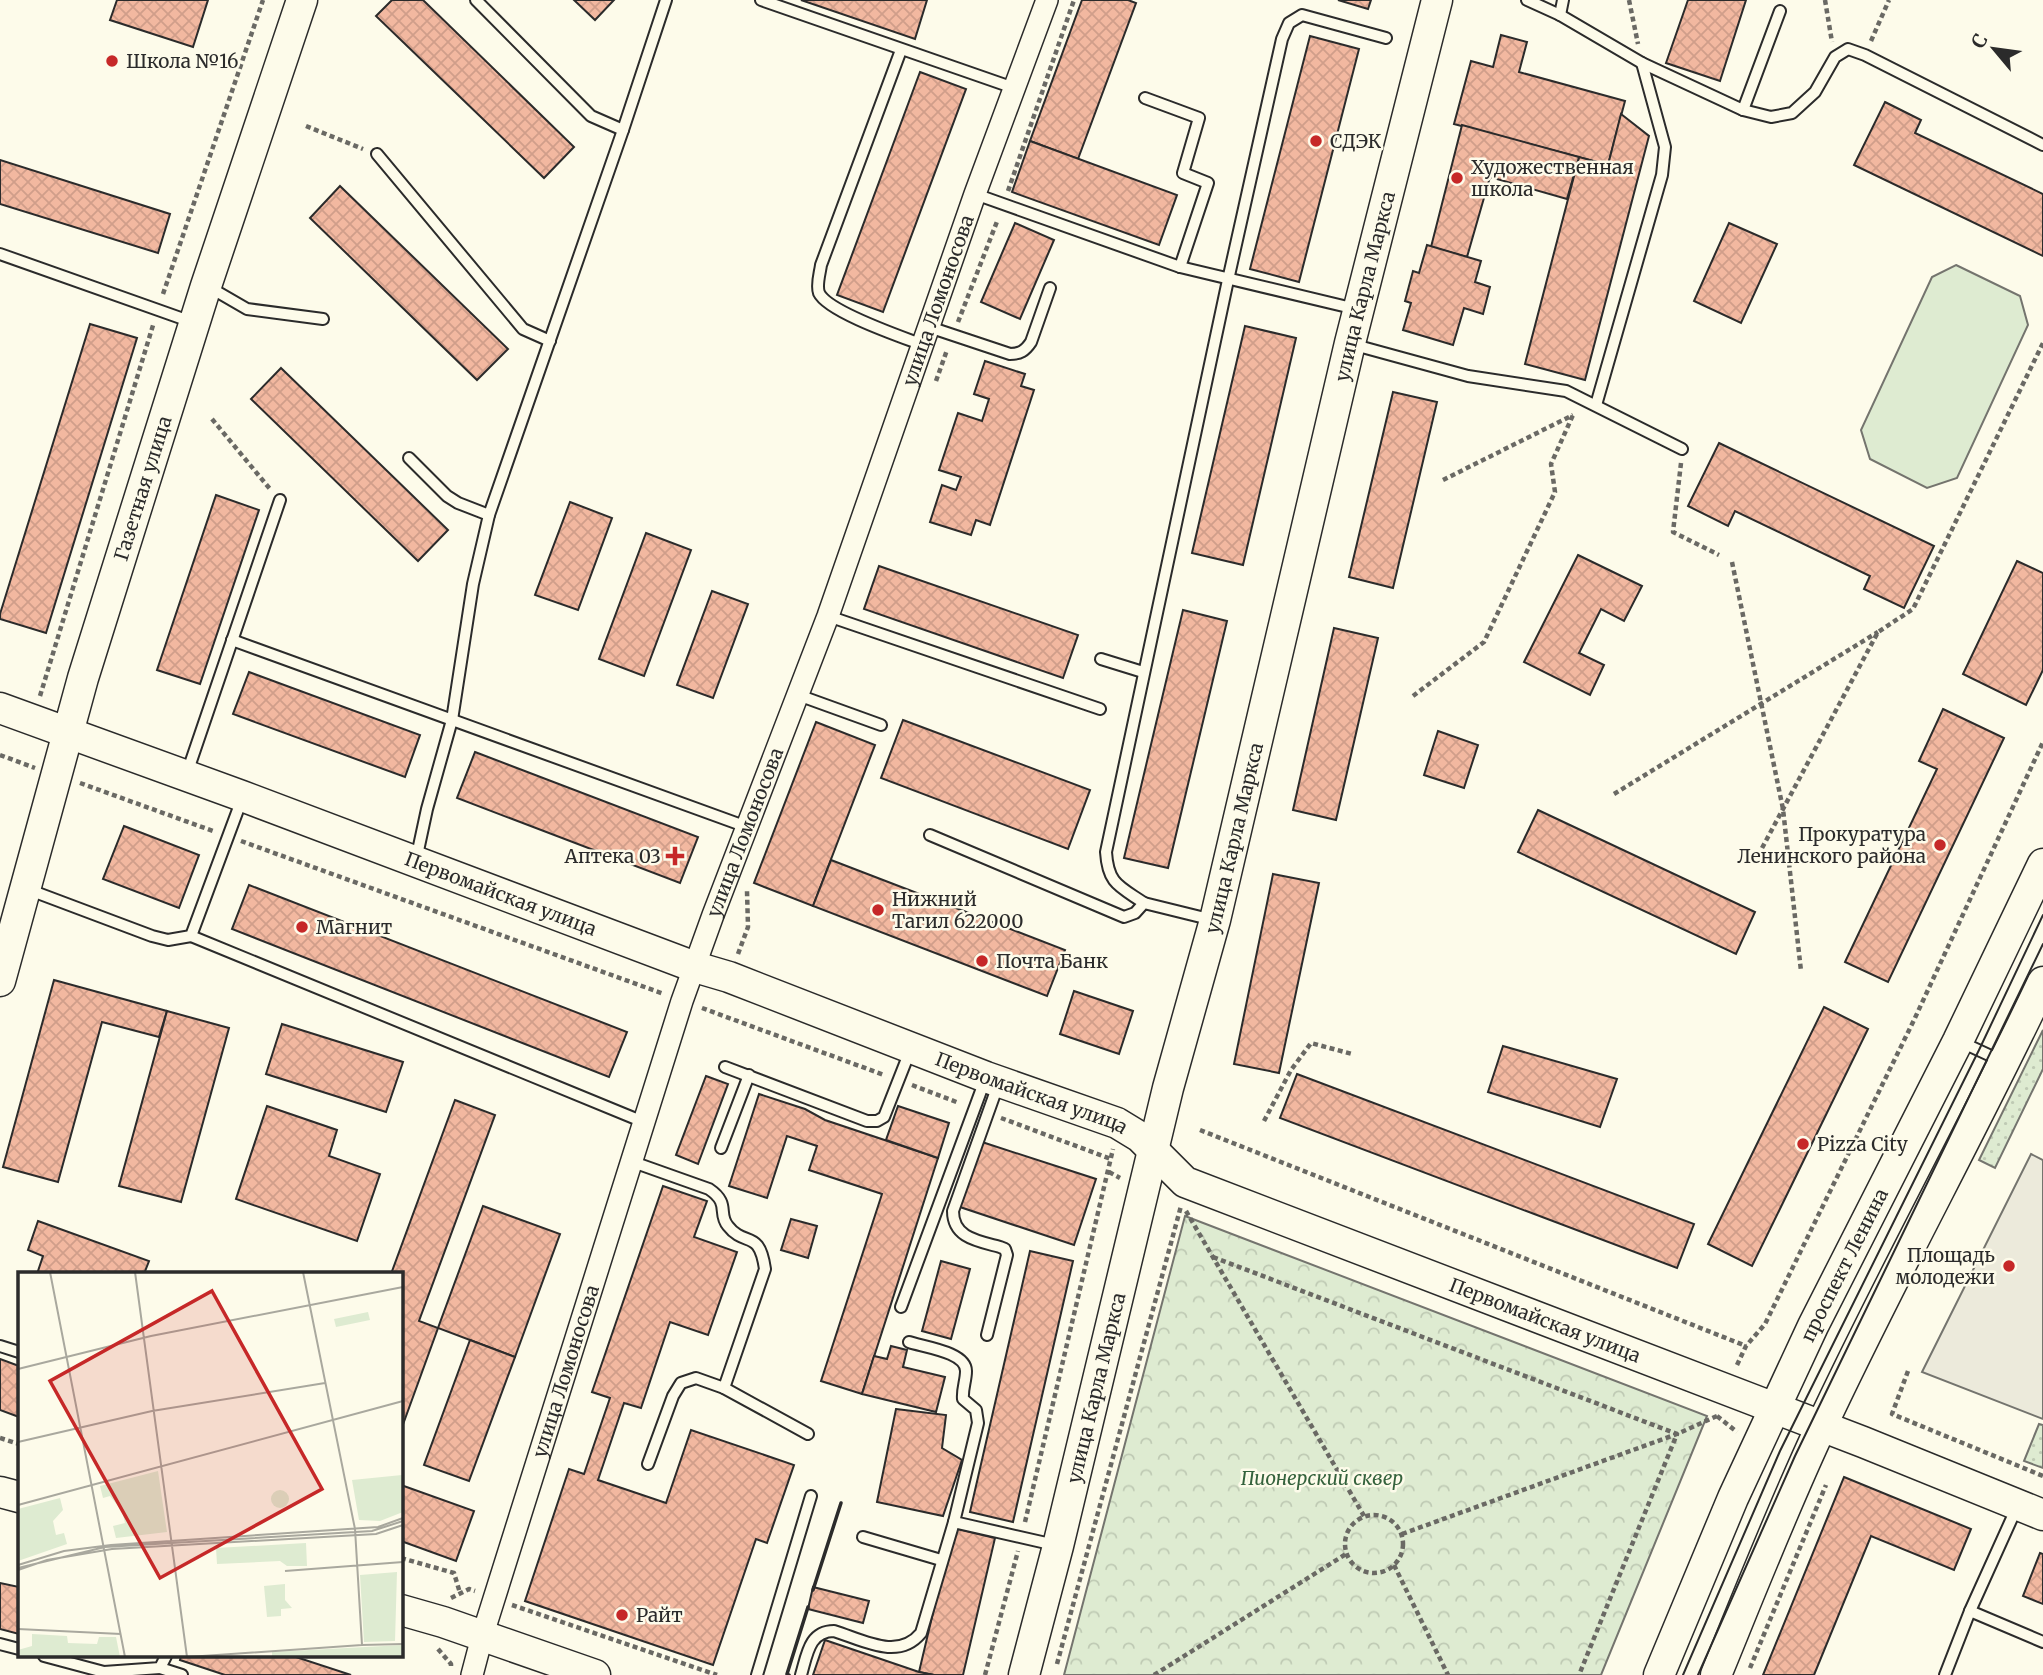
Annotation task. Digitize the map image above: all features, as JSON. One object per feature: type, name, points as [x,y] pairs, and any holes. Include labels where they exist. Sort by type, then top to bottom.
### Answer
[{"type":"street","name":"Газетная улица","points":[[0,981],[18,903],[41,775],[68,733],[194,323],[302,0]]},
{"type":"street","name":"улица Ломоносова","points":[[472,1675],[682,1001],[828,617],[975,194],[1047,0]]},
{"type":"street","name":"улица Карла Маркса","points":[[1024,1675],[1058,1546],[1168,1088],[1216,920],[1358,309],[1437,0]]},
{"type":"street","name":"Первомайская улица","points":[[0,708],[186,775],[695,967],[729,977],[993,1080],[1117,1123],[1140,1138],[1185,1182],[1775,1408],[2030,1510]]},
{"type":"street","name":"проспект Ленина","points":[[1659,1675],[1733,1499],[1813,1326],[1958,1041],[2043,864]]},
{"type":"street","points":[[1716,1675],[1821,1426],[2043,982]]},
{"type":"street","points":[[0,1492],[18,1497]]},
{"type":"street","points":[[402,1609],[595,1675]]},
{"type":"lane","points":[[476,0],[591,116],[624,130]]},
{"type":"lane","points":[[416,863],[427,809],[452,720],[473,584],[489,515],[624,130],[666,0]]},
{"type":"lane","points":[[761,0],[1014,88]]},
{"type":"lane","points":[[1527,0],[1560,15],[1642,63],[1743,110],[1771,117],[1792,113],[1815,92],[1835,57],[1848,49],[1865,55],[2043,145]]},
{"type":"lane","points":[[1560,15],[1563,0]]},
{"type":"lane","points":[[1743,110],[1780,11]]},
{"type":"lane","points":[[1216,920],[1144,903],[1115,883],[1107,871],[1107,852],[1143,672],[1282,39],[1289,23],[1302,15],[1386,38]]},
{"type":"lane","points":[[901,50],[821,265],[819,293],[833,308],[926,336],[1017,354],[1031,342],[1050,288]]},
{"type":"lane","points":[[1596,405],[1662,175],[1665,147],[1642,63]]},
{"type":"lane","points":[[1145,98],[1199,118],[1182,173],[1208,183],[1180,267]]},
{"type":"lane","points":[[377,154],[523,329],[550,341]]},
{"type":"lane","points":[[975,194],[1180,267],[1358,309]]},
{"type":"lane","points":[[0,254],[194,323]]},
{"type":"lane","points":[[206,286],[247,309],[323,319]]},
{"type":"lane","points":[[1350,343],[1468,376],[1566,391],[1682,449]]},
{"type":"lane","points":[[409,457],[447,496],[489,515]]},
{"type":"lane","points":[[186,775],[280,500]]},
{"type":"lane","points":[[828,617],[1100,709]]},
{"type":"lane","points":[[232,640],[747,827]]},
{"type":"lane","points":[[1101,659],[1143,672]]},
{"type":"lane","points":[[798,695],[881,725]]},
{"type":"lane","points":[[191,936],[242,796]]},
{"type":"lane","points":[[930,835],[1124,917],[1135,914],[1144,903]]},
{"type":"lane","points":[[18,903],[168,940],[191,936],[646,1123]]},
{"type":"lane","points":[[1958,1041],[2005,1062]]},
{"type":"lane","points":[[725,1068],[867,1121],[877,1121],[884,1117],[911,1048]]},
{"type":"lane","points":[[721,1148],[749,1075]]},
{"type":"lane","points":[[901,1307],[975,1109],[993,1080]]},
{"type":"lane","points":[[987,1335],[1007,1255],[1005,1249],[963,1236],[954,1226],[953,1212],[988,1113],[993,1080]]},
{"type":"lane","points":[[633,1162],[709,1189],[719,1196],[725,1223],[733,1232],[755,1241],[760,1248],[765,1269],[724,1388]]},
{"type":"lane","points":[[801,1675],[813,1640],[826,1631],[889,1648],[913,1643],[920,1633],[954,1522],[978,1423],[976,1410],[963,1399],[966,1368],[964,1362],[954,1355],[909,1342]]},
{"type":"lane","points":[[0,1346],[18,1352]]},
{"type":"lane","points":[[648,1464],[673,1396],[681,1383],[696,1378],[724,1388],[808,1434]]},
{"type":"lane","points":[[757,1675],[811,1496]]},
{"type":"lane","points":[[1945,1675],[1970,1611],[2030,1510]]},
{"type":"lane","points":[[954,1522],[1058,1546]]},
{"type":"lane","points":[[863,1537],[941,1560]]},
{"type":"lane","points":[[1970,1611],[2043,1642]]},
{"type":"lane","points":[[0,1644],[18,1649]]},
{"type":"lane","points":[[52,1658],[104,1672],[160,1668],[182,1675]]},
{"type":"lane","points":[[160,1668],[165,1658]]},
{"type":"path","points":[[41,775],[32,720],[157,311],[263,0]]},
{"type":"path","points":[[1629,0],[1642,63]]},
{"type":"path","points":[[1825,0],[1835,57]]},
{"type":"path","points":[[1865,55],[1889,0]]},
{"type":"path","points":[[306,126],[377,154]]},
{"type":"path","points":[[1614,794],[1913,609],[2043,343]]},
{"type":"path","points":[[1443,480],[1596,405]]},
{"type":"path","points":[[1413,696],[1484,642],[1555,492],[1551,464],[1573,415]]},
{"type":"path","points":[[212,419],[280,500]]},
{"type":"path","points":[[1682,449],[1672,533],[1719,555]]},
{"type":"path","points":[[1732,562],[1783,809],[1801,971]]},
{"type":"path","points":[[1754,863],[1878,632]]},
{"type":"path","points":[[1737,1365],[1746,1346],[1765,1324],[1777,1300],[1914,1020],[2043,742]]},
{"type":"path","points":[[0,755],[41,775],[229,837],[975,1109]]},
{"type":"path","points":[[1264,1121],[1291,1070],[1311,1043],[1352,1054]]},
{"type":"path","points":[[988,1113],[1111,1159]]},
{"type":"path","points":[[985,1675],[1021,1539],[1111,1159],[1117,1123]]},
{"type":"path","points":[[1200,1130],[1746,1346]]},
{"type":"path","points":[[1054,1675],[1182,1205],[1364,1516]]},
{"type":"path","points":[[1213,1257],[1677,1434]]},
{"type":"path","points":[[1908,1371],[1892,1415],[2043,1476]]},
{"type":"path","points":[[1402,1534],[1677,1434],[1717,1416]]},
{"type":"path","points":[[1579,1675],[1677,1434]]},
{"type":"path","points":[[0,1438],[18,1444]]},
{"type":"path","points":[[1747,1675],[1830,1477]]},
{"type":"path","points":[[1375,1514],[1387,1517],[1396,1523],[1402,1534],[1404,1545],[1401,1556],[1394,1566],[1384,1572],[1362,1571],[1352,1564],[1346,1554],[1344,1543],[1347,1531],[1354,1522],[1364,1516],[1375,1514]]},
{"type":"path","points":[[1154,1675],[1346,1554]]},
{"type":"path","points":[[402,1558],[454,1573],[460,1594]]},
{"type":"path","points":[[1394,1566],[1448,1675]]},
{"type":"path","points":[[494,1598],[717,1675]]},
{"type":"green space","points":[[1956,265],[2020,296],[2028,325],[1957,478],[1927,488],[1870,459],[1861,430],[1932,277]]},
{"type":"green space","points":[[2043,1030],[2043,1069],[1995,1168],[1979,1160]]},
{"type":"green space","name":"Пионерский сквер","points":[[1185,1216],[1707,1416],[1601,1675],[1064,1675]]},
{"type":"green space","points":[[2039,1424],[2043,1425],[2043,1468],[2024,1461]]},
{"type":"shaded area","name":"Площадь молодежи","points":[[2031,1154],[2043,1160],[2043,1419],[1922,1372]]},
{"type":"building","points":[[117,0],[208,0],[193,47],[110,20]]},
{"type":"building","points":[[392,0],[423,0],[574,147],[544,178],[376,16]]},
{"type":"building","points":[[574,0],[614,0],[595,20]]},
{"type":"building","points":[[801,0],[927,0],[915,39]]},
{"type":"building","points":[[1082,0],[1128,0],[1136,3],[1078,159],[1030,141]]},
{"type":"building","points":[[1338,0],[1371,0],[1368,9]]},
{"type":"building","points":[[1688,0],[1746,0],[1720,81],[1666,63]]},
{"type":"building","points":[[1501,35],[1527,42],[1519,72],[1625,101],[1608,165],[1454,124],[1471,61],[1493,67]]},
{"type":"building","points":[[1310,36],[1359,49],[1299,282],[1250,269]]},
{"type":"building","points":[[920,72],[966,89],[883,312],[837,295]]},
{"type":"building","points":[[1885,102],[1921,120],[1915,133],[2043,194],[2043,256],[1854,165]]},
{"type":"building","points":[[1621,114],[1649,136],[1585,380],[1525,364],[1579,157],[1608,165]]},
{"type":"building","points":[[1462,125],[1579,157],[1567,199],[1490,177],[1467,257],[1431,247]]},
{"type":"building","points":[[1030,141],[1177,195],[1159,245],[1012,192]]},
{"type":"building","points":[[0,160],[170,214],[158,253],[0,204]]},
{"type":"building","points":[[340,186],[508,349],[477,380],[310,218]]},
{"type":"building","points":[[1015,223],[1054,240],[1020,319],[981,302]]},
{"type":"building","points":[[1729,223],[1777,244],[1741,323],[1694,301]]},
{"type":"building","points":[[1427,245],[1481,261],[1475,282],[1490,287],[1483,314],[1464,308],[1453,345],[1403,330],[1411,303],[1405,301],[1413,271],[1419,273]]},
{"type":"building","points":[[90,324],[137,338],[46,633],[0,619],[0,614]]},
{"type":"building","points":[[1245,326],[1296,338],[1243,565],[1192,553]]},
{"type":"building","points":[[985,361],[1025,374],[1021,386],[1034,390],[990,525],[976,520],[971,535],[930,522],[942,485],[956,490],[961,477],[939,470],[958,413],[982,421],[989,399],[974,394]]},
{"type":"building","points":[[281,368],[448,530],[418,561],[251,399]]},
{"type":"building","points":[[1393,392],[1437,402],[1393,588],[1349,577]]},
{"type":"building","points":[[1719,443],[1934,546],[1904,608],[1864,589],[1870,576],[1735,511],[1728,526],[1688,506]]},
{"type":"building","points":[[216,495],[259,510],[200,684],[157,670]]},
{"type":"building","points":[[570,502],[612,518],[578,610],[535,595]]},
{"type":"building","points":[[646,533],[691,550],[644,676],[599,659]]},
{"type":"building","points":[[1578,555],[1642,586],[1624,621],[1601,609],[1579,653],[1604,665],[1590,695],[1524,662]]},
{"type":"building","points":[[2017,561],[2043,573],[2043,670],[2026,705],[1963,674]]},
{"type":"building","points":[[879,566],[1078,635],[1063,678],[864,609]]},
{"type":"building","points":[[712,591],[748,604],[713,698],[677,685]]},
{"type":"building","points":[[1183,610],[1227,621],[1168,868],[1124,858]]},
{"type":"building","points":[[1334,628],[1378,638],[1336,820],[1293,810]]},
{"type":"building","points":[[249,672],[420,735],[405,777],[233,714]]},
{"type":"building","points":[[1943,709],[2004,738],[1888,982],[1845,962],[1937,769],[1919,761]]},
{"type":"building","points":[[903,720],[1090,790],[1068,849],[881,778]]},
{"type":"building","points":[[816,722],[875,745],[813,906],[754,883]]},
{"type":"building","points":[[1438,731],[1478,745],[1464,788],[1424,775]]},
{"type":"building","points":[[475,752],[698,837],[680,883],[457,798]]},
{"type":"building","points":[[1538,810],[1755,912],[1736,954],[1518,852]]},
{"type":"building","points":[[124,826],[199,855],[179,908],[103,879]]},
{"type":"building","points":[[831,860],[1065,950],[1047,996],[813,906]]},
{"type":"building","points":[[1273,874],[1319,883],[1279,1073],[1234,1064]]},
{"type":"building","points":[[249,885],[627,1032],[609,1077],[232,929]]},
{"type":"building","points":[[54,980],[167,1011],[159,1037],[102,1022],[58,1182],[3,1167]]},
{"type":"building","points":[[1074,991],[1133,1011],[1119,1054],[1060,1034]]},
{"type":"building","points":[[1824,1007],[1868,1029],[1752,1266],[1708,1244]]},
{"type":"building","points":[[167,1011],[229,1028],[181,1202],[119,1186]]},
{"type":"building","points":[[282,1024],[403,1062],[386,1112],[266,1074]]},
{"type":"building","points":[[1503,1046],[1617,1079],[1600,1127],[1488,1092]]},
{"type":"building","points":[[1297,1074],[1694,1224],[1677,1268],[1280,1118]]},
{"type":"building","points":[[706,1076],[728,1084],[698,1164],[676,1155]]},
{"type":"building","points":[[759,1094],[805,1109],[825,1120],[938,1158],[862,1394],[821,1381],[882,1194],[809,1170],[817,1146],[787,1136],[767,1198],[729,1186]]},
{"type":"building","points":[[455,1100],[495,1115],[419,1321],[438,1328],[402,1427],[402,1272],[392,1272]]},
{"type":"building","points":[[267,1106],[337,1130],[329,1156],[380,1174],[357,1241],[236,1199]]},
{"type":"building","points":[[898,1106],[949,1123],[938,1158],[886,1140]]},
{"type":"building","points":[[982,1142],[1096,1179],[1074,1245],[960,1207]]},
{"type":"building","points":[[663,1186],[707,1201],[694,1237],[737,1252],[708,1335],[670,1322],[641,1408],[624,1403],[598,1480],[666,1503],[691,1430],[794,1465],[767,1543],[756,1539],[713,1665],[525,1601],[569,1469],[584,1474],[610,1398],[592,1392]]},
{"type":"building","points":[[483,1206],[560,1234],[515,1357],[438,1328]]},
{"type":"building","points":[[791,1219],[817,1226],[808,1258],[781,1250]]},
{"type":"building","points":[[38,1221],[149,1261],[145,1272],[38,1272],[43,1256],[28,1250]]},
{"type":"building","points":[[1030,1251],[1073,1261],[1013,1522],[970,1512]]},
{"type":"building","points":[[941,1261],[970,1269],[951,1339],[922,1331]]},
{"type":"building","points":[[470,1340],[515,1357],[469,1481],[424,1465]]},
{"type":"building","points":[[891,1346],[907,1350],[903,1367],[945,1377],[936,1412],[862,1394],[874,1356],[887,1359]]},
{"type":"building","points":[[0,1359],[18,1366],[18,1417],[0,1410]]},
{"type":"building","points":[[896,1409],[946,1415],[942,1448],[962,1460],[943,1516],[877,1502]]},
{"type":"building","points":[[1844,1477],[1971,1529],[1954,1570],[1871,1536],[1814,1675],[1763,1675]]},
{"type":"building","points":[[402,1485],[474,1511],[456,1561],[402,1541]]},
{"type":"building","points":[[953,1528],[995,1538],[963,1675],[934,1675],[919,1672]]},
{"type":"building","points":[[2040,1553],[2043,1554],[2043,1604],[2023,1596]]},
{"type":"building","points":[[0,1583],[18,1587],[18,1634],[0,1629]]},
{"type":"building","points":[[813,1587],[869,1601],[863,1623],[808,1609]]},
{"type":"building","points":[[825,1640],[919,1672],[934,1675],[813,1675]]},
{"type":"building","points":[[299,1658],[351,1675],[225,1675],[180,1660]]},
{"type":"tram line","points":[[1683,1675],[1780,1451],[2043,915]]},
{"type":"tram line","points":[[1698,1675],[1795,1456],[2043,944]]},
{"type":"wall","points":[[813,1590],[841,1503]]},
{"type":"wall","points":[[789,1675],[787,1674],[808,1607]]},
{"type":"place","name":"Школа №16","points":[[112,61]]},
{"type":"place","name":"СДЭК","points":[[1316,141]]},
{"type":"place","name":"Художественная школа","points":[[1457,178]]},
{"type":"place","name":"Прокуратура Ленинского района","points":[[1940,845]]},
{"type":"place","name":"Аптека 03","points":[[675,856]]},
{"type":"place","name":"Нижний Тагил 622000","points":[[878,910]]},
{"type":"place","name":"Магнит","points":[[302,927]]},
{"type":"place","name":"Почта Банк","points":[[982,961]]},
{"type":"place","name":"Pizza City","points":[[1803,1144]]},
{"type":"place","name":"Площадь молодежи","points":[[2009,1266]]},
{"type":"place","name":"Райт","points":[[622,1615]]}]
